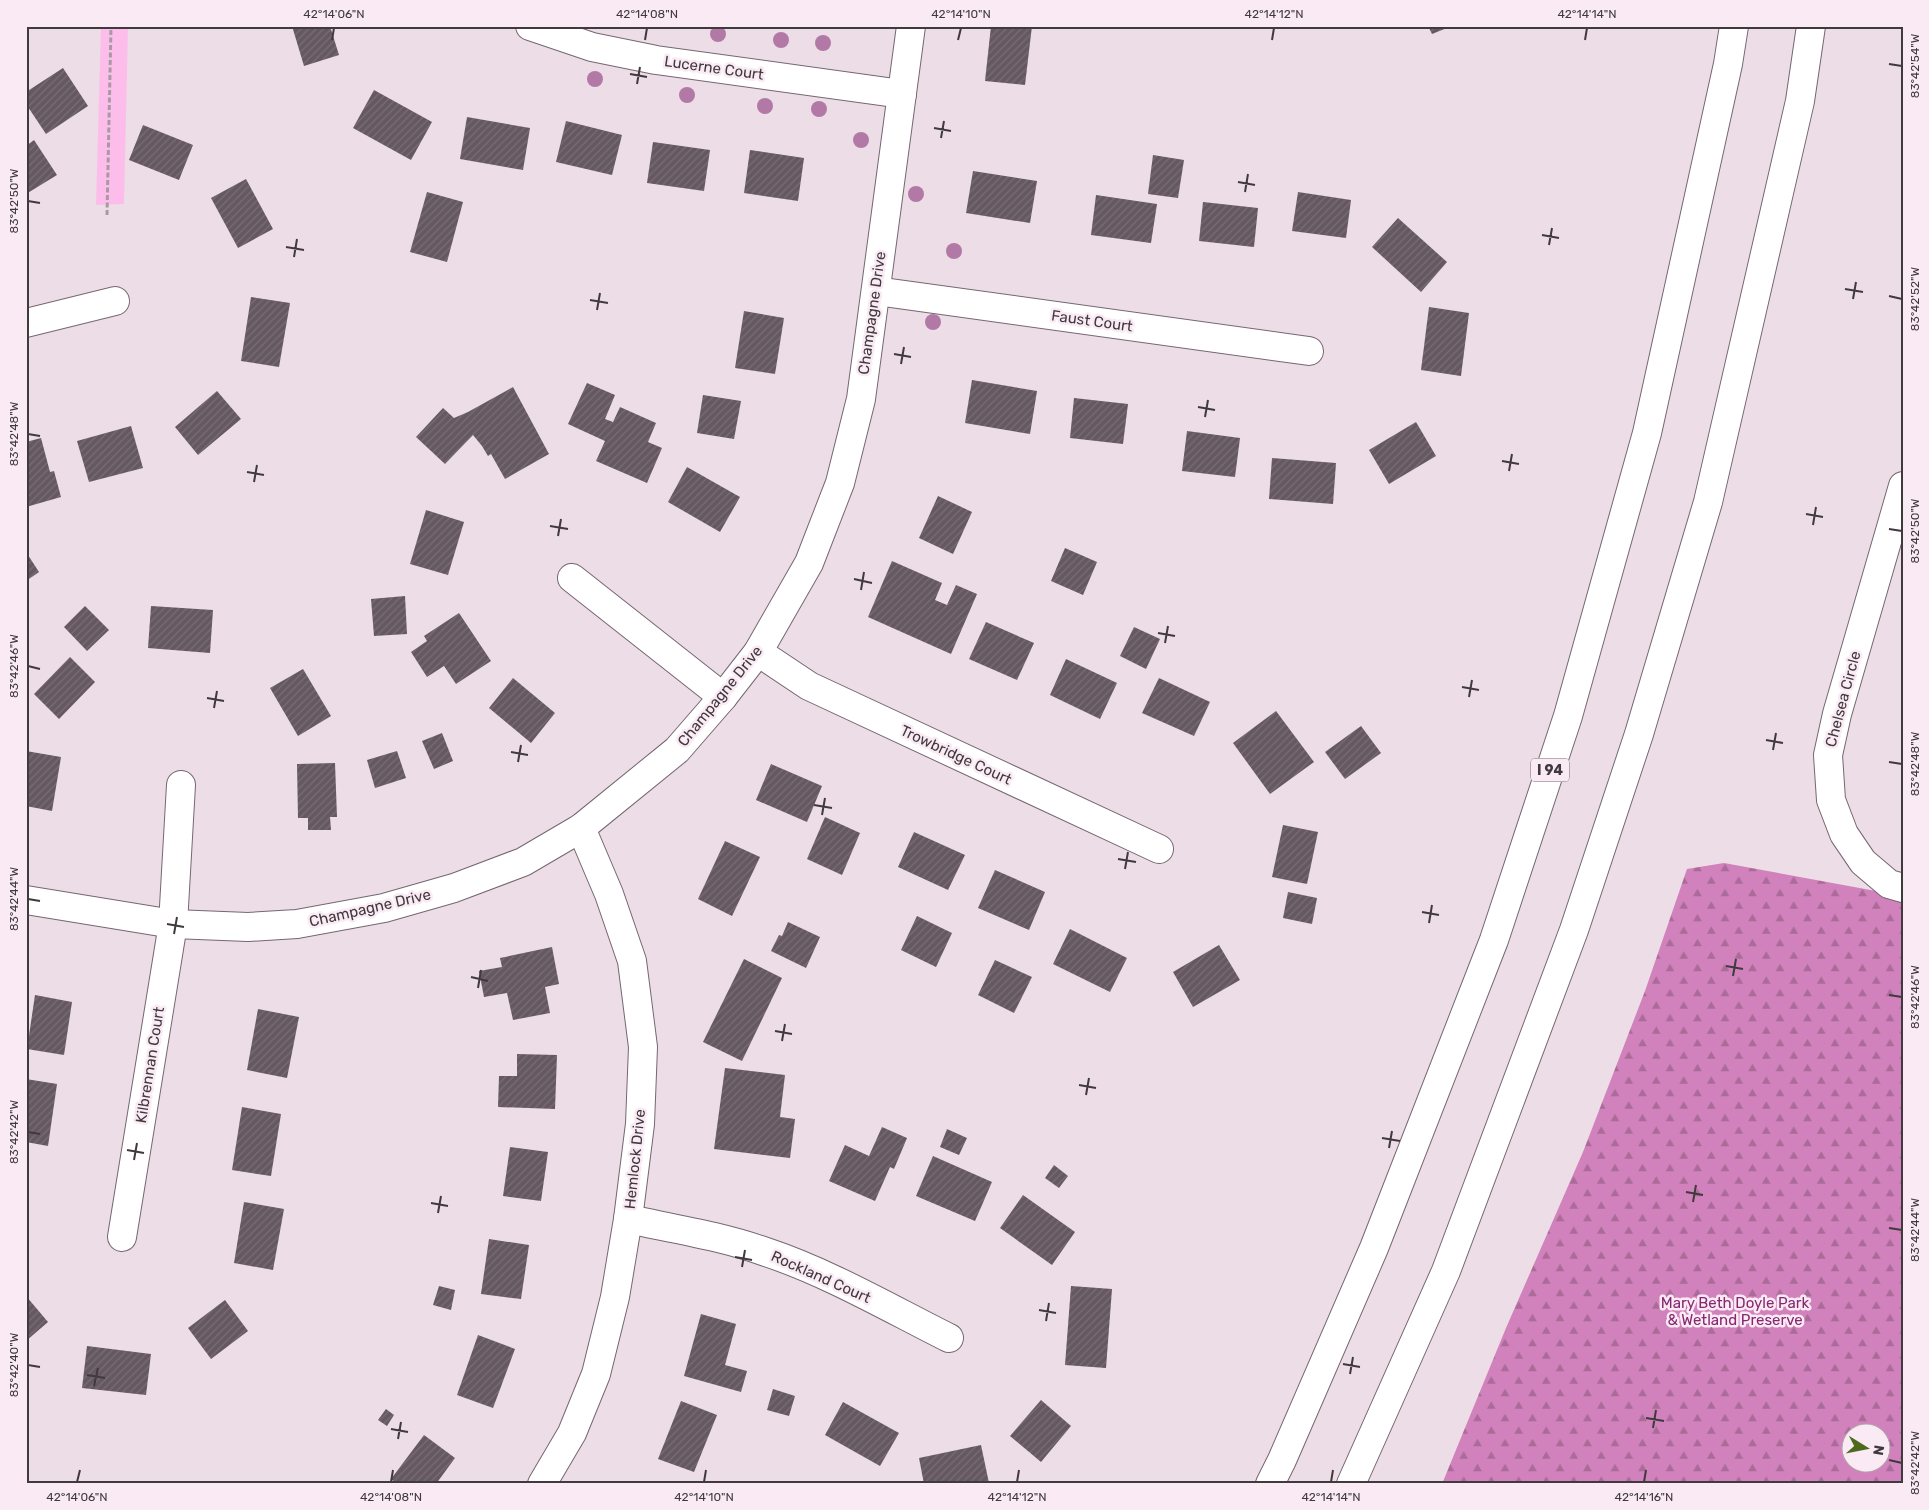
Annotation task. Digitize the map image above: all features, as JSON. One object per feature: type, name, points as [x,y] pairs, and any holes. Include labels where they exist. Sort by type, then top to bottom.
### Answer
[{"type":"main road","name":"Lucerne Court","points":[[530,26],[592,47],[656,60],[902,94]]},
{"type":"main road","name":"Champagne Drive","points":[[26,900],[173,924],[248,927],[297,924],[384,908],[454,888],[523,862],[581,828],[677,750],[723,697],[758,652],[808,563],[840,483],[861,399],[911,26]]},
{"type":"main road","name":"I 94","points":[[1270,1484],[1312,1391],[1388,1211],[1494,940],[1568,716],[1647,433],[1726,74],[1734,26]]},
{"type":"main road","points":[[1351,1484],[1446,1270],[1574,930],[1640,734],[1708,502],[1800,101],[1811,26]]},
{"type":"main road","name":"Faust Court","points":[[876,291],[1309,350]]},
{"type":"main road","points":[[26,323],[115,301]]},
{"type":"main road","name":"Chelsea Circle","points":[[1903,486],[1837,714],[1828,755],[1831,800],[1844,834],[1863,862],[1889,884],[1903,888]]},
{"type":"main road","points":[[572,578],[723,697]]},
{"type":"main road","name":"Trowbridge Court","points":[[758,652],[809,686],[1159,849]]},
{"type":"main road","points":[[173,924],[181,785]]},
{"type":"main road","name":"Hemlock Drive","points":[[542,1484],[572,1433],[596,1374],[615,1297],[628,1220],[640,1124],[643,1046],[632,961],[609,894],[581,828]]},
{"type":"main road","name":"Kilbrennan Court","points":[[122,1237],[173,924]]},
{"type":"main road","name":"Rockland Court","points":[[628,1220],[722,1238],[767,1252],[823,1275],[949,1338]]},
{"type":"path","points":[[107,215],[111,26]]},
{"type":"shaded area","points":[[101,26],[128,26],[124,204],[96,205]]},
{"type":"green space","name":"Mary Beth Doyle Park & Wetland Preserve","points":[[1724,863],[1903,896],[1903,1484],[1442,1484],[1506,1328],[1583,1152],[1645,991],[1687,869]]},
{"type":"building","points":[[292,26],[330,26],[339,55],[304,66]]},
{"type":"building","points":[[991,26],[1032,26],[1025,85],[985,81]]},
{"type":"building","points":[[1428,26],[1452,26],[1432,34]]},
{"type":"building","points":[[63,68],[88,106],[46,134],[26,104],[26,92]]},
{"type":"building","points":[[374,90],[432,122],[411,160],[353,128]]},
{"type":"building","points":[[467,117],[530,128],[523,170],[460,159]]},
{"type":"building","points":[[566,121],[622,135],[612,175],[556,162]]},
{"type":"building","points":[[143,125],[193,145],[179,180],[129,160]]},
{"type":"building","points":[[34,140],[57,175],[26,194],[26,146]]},
{"type":"building","points":[[653,142],[710,150],[704,191],[647,183]]},
{"type":"building","points":[[750,150],[804,158],[798,201],[744,193]]},
{"type":"building","points":[[1153,155],[1184,160],[1178,198],[1148,194]]},
{"type":"building","points":[[973,171],[1037,181],[1030,223],[966,213]]},
{"type":"building","points":[[246,179],[273,229],[238,248],[211,198]]},
{"type":"building","points":[[427,192],[463,202],[447,262],[410,252]]},
{"type":"building","points":[[1298,192],[1351,200],[1346,238],[1292,231]]},
{"type":"building","points":[[1096,195],[1157,204],[1151,243],[1091,235]]},
{"type":"building","points":[[1203,202],[1258,208],[1254,247],[1199,241]]},
{"type":"building","points":[[1398,218],[1447,262],[1421,292],[1372,247]]},
{"type":"building","points":[[251,297],[290,303],[279,367],[241,361]]},
{"type":"building","points":[[1429,307],[1469,313],[1461,376],[1421,370]]},
{"type":"building","points":[[744,311],[784,318],[775,374],[735,368]]},
{"type":"building","points":[[972,380],[1037,391],[1030,434],[965,423]]},
{"type":"building","points":[[587,383],[615,395],[605,419],[613,422],[620,407],[656,423],[648,442],[662,448],[647,483],[596,461],[605,441],[568,424]]},
{"type":"building","points":[[513,387],[549,454],[505,479],[491,454],[488,456],[473,435],[445,464],[416,437],[443,408],[454,418]]},
{"type":"building","points":[[217,391],[241,419],[198,455],[175,427]]},
{"type":"building","points":[[703,395],[741,401],[734,439],[697,433]]},
{"type":"building","points":[[1074,398],[1128,404],[1123,444],[1070,438]]},
{"type":"building","points":[[1416,422],[1436,456],[1389,484],[1369,450]]},
{"type":"building","points":[[131,426],[143,468],[89,482],[77,441]]},
{"type":"building","points":[[1187,431],[1240,438],[1235,477],[1182,471]]},
{"type":"building","points":[[41,438],[50,472],[54,471],[61,497],[26,507],[26,442]]},
{"type":"building","points":[[1272,458],[1336,463],[1333,504],[1269,499]]},
{"type":"building","points":[[687,467],[740,497],[720,532],[668,502]]},
{"type":"building","points":[[938,496],[972,512],[953,554],[919,538]]},
{"type":"building","points":[[426,510],[464,522],[448,575],[410,564]]},
{"type":"building","points":[[1065,548],[1097,562],[1083,595],[1051,581]]},
{"type":"building","points":[[26,552],[39,572],[26,581]]},
{"type":"building","points":[[892,561],[942,583],[935,600],[947,605],[956,585],[977,594],[951,654],[868,617]]},
{"type":"building","points":[[405,596],[407,634],[374,636],[371,599]]},
{"type":"building","points":[[85,606],[109,630],[87,651],[64,627]]},
{"type":"building","points":[[151,606],[213,610],[210,653],[148,648]]},
{"type":"building","points":[[459,613],[491,661],[456,684],[444,666],[427,677],[411,652],[427,641],[424,636]]},
{"type":"building","points":[[986,622],[1034,643],[1017,680],[969,659]]},
{"type":"building","points":[[1134,627],[1160,639],[1146,669],[1120,656]]},
{"type":"building","points":[[70,657],[95,682],[59,719],[34,694]]},
{"type":"building","points":[[1066,659],[1117,683],[1100,719],[1050,695]]},
{"type":"building","points":[[303,669],[331,716],[298,736],[270,688]]},
{"type":"building","points":[[513,678],[555,713],[531,743],[489,708]]},
{"type":"building","points":[[1159,678],[1210,702],[1194,736],[1142,713]]},
{"type":"building","points":[[1276,711],[1314,762],[1270,794],[1233,743]]},
{"type":"building","points":[[1361,726],[1381,753],[1345,779],[1325,752]]},
{"type":"building","points":[[442,733],[453,761],[434,769],[422,741]]},
{"type":"building","points":[[26,751],[61,757],[52,811],[26,806]]},
{"type":"building","points":[[397,751],[406,778],[375,788],[367,760]]},
{"type":"building","points":[[335,763],[337,817],[330,817],[331,830],[308,830],[308,818],[298,818],[297,764]]},
{"type":"building","points":[[771,764],[822,786],[807,822],[756,800]]},
{"type":"building","points":[[825,817],[860,833],[842,875],[807,859]]},
{"type":"building","points":[[1283,825],[1318,832],[1307,884],[1272,877]]},
{"type":"building","points":[[914,832],[965,855],[948,890],[898,867]]},
{"type":"building","points":[[725,841],[760,857],[732,916],[698,899]]},
{"type":"building","points":[[995,870],[1045,892],[1029,930],[978,908]]},
{"type":"building","points":[[1288,892],[1317,898],[1312,924],[1283,918]]},
{"type":"building","points":[[917,916],[952,933],[936,967],[901,950]]},
{"type":"building","points":[[788,922],[820,937],[806,968],[771,951],[779,935],[782,936]]},
{"type":"building","points":[[1070,929],[1127,958],[1110,992],[1053,964]]},
{"type":"building","points":[[1219,945],[1240,980],[1193,1007],[1173,972]]},
{"type":"building","points":[[552,947],[559,984],[545,987],[550,1013],[513,1020],[507,993],[484,997],[479,971],[502,967],[500,958]]},
{"type":"building","points":[[744,959],[782,978],[742,1061],[703,1042]]},
{"type":"building","points":[[995,960],[1032,977],[1014,1013],[978,995]]},
{"type":"building","points":[[35,995],[72,1002],[64,1055],[27,1049]]},
{"type":"building","points":[[258,1009],[299,1017],[287,1078],[247,1070]]},
{"type":"building","points":[[517,1054],[557,1055],[555,1109],[498,1107],[499,1076],[517,1076]]},
{"type":"building","points":[[725,1068],[785,1075],[780,1117],[795,1119],[790,1158],[714,1149]]},
{"type":"building","points":[[26,1079],[57,1084],[48,1146],[26,1142]]},
{"type":"building","points":[[242,1107],[281,1114],[271,1176],[232,1170]]},
{"type":"building","points":[[882,1127],[907,1138],[894,1169],[890,1167],[875,1201],[829,1181],[845,1145],[869,1156]]},
{"type":"building","points":[[947,1129],[967,1138],[959,1155],[940,1147]]},
{"type":"building","points":[[510,1147],[548,1152],[541,1201],[503,1196]]},
{"type":"building","points":[[933,1156],[992,1182],[975,1221],[916,1196]]},
{"type":"building","points":[[1054,1165],[1068,1176],[1059,1188],[1045,1178]]},
{"type":"building","points":[[1023,1195],[1075,1232],[1052,1265],[1000,1228]]},
{"type":"building","points":[[244,1202],[284,1209],[273,1270],[234,1263]]},
{"type":"building","points":[[489,1239],[529,1245],[521,1299],[481,1294]]},
{"type":"building","points":[[439,1286],[455,1290],[451,1310],[433,1305]]},
{"type":"building","points":[[1071,1286],[1112,1289],[1106,1368],[1065,1365]]},
{"type":"building","points":[[26,1296],[48,1322],[26,1341]]},
{"type":"building","points":[[225,1300],[248,1331],[211,1359],[188,1328]]},
{"type":"building","points":[[701,1314],[736,1324],[725,1365],[747,1371],[741,1392],[684,1376]]},
{"type":"building","points":[[478,1335],[515,1349],[493,1408],[457,1395]]},
{"type":"building","points":[[87,1346],[151,1354],[146,1395],[82,1388]]},
{"type":"building","points":[[773,1389],[795,1396],[789,1416],[767,1410]]},
{"type":"building","points":[[1041,1400],[1071,1426],[1041,1462],[1010,1436]]},
{"type":"building","points":[[681,1401],[717,1415],[694,1472],[658,1459]]},
{"type":"building","points":[[843,1402],[899,1433],[880,1466],[825,1435]]},
{"type":"building","points":[[386,1409],[394,1415],[387,1426],[378,1420]]},
{"type":"building","points":[[424,1435],[455,1458],[436,1484],[397,1484],[391,1479]]},
{"type":"building","points":[[981,1445],[989,1483],[924,1484],[919,1458]]}]
